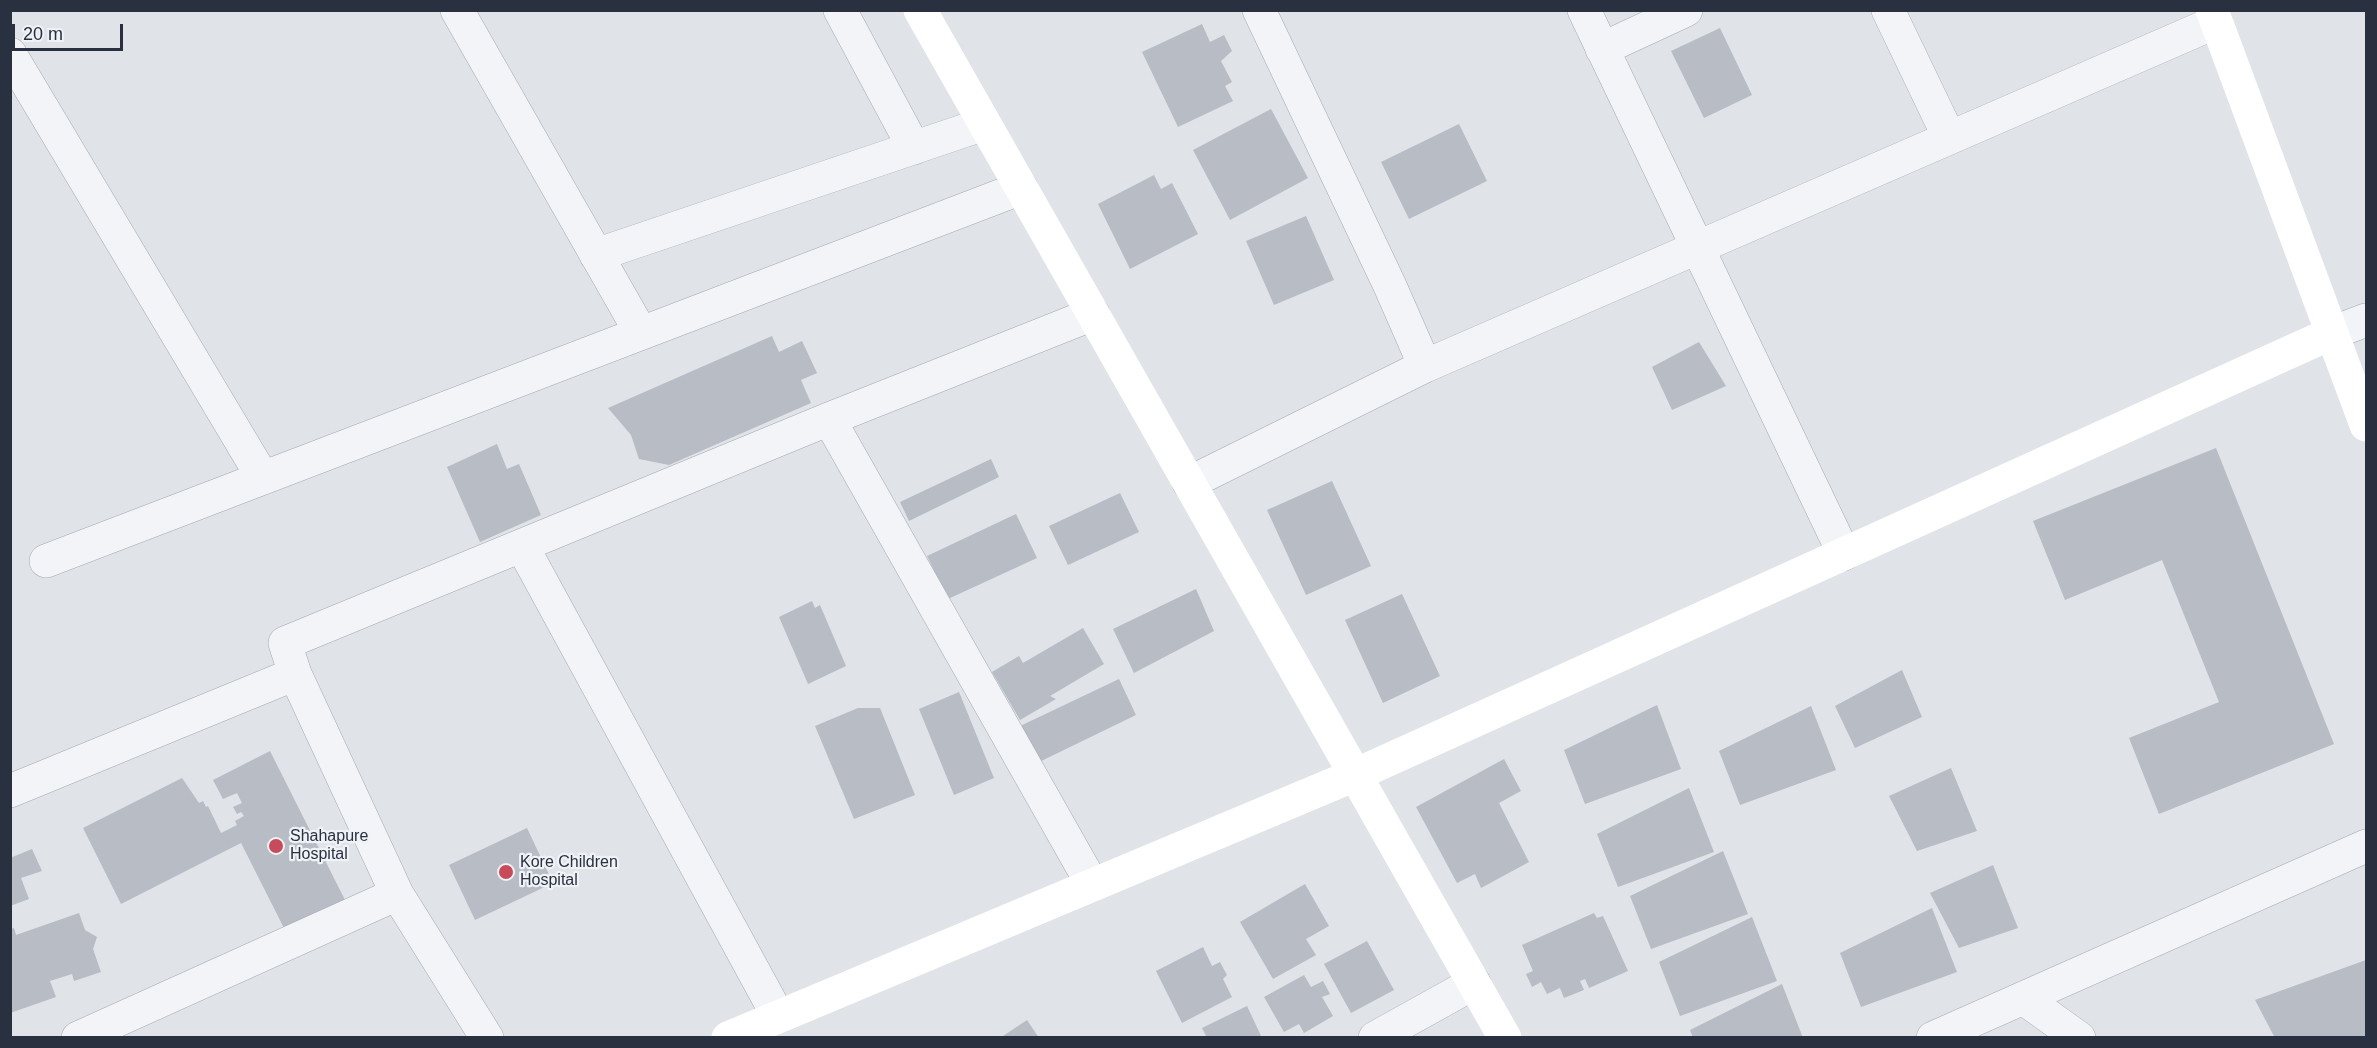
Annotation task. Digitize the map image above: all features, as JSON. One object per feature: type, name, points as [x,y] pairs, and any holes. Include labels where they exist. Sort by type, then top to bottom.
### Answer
[{"type":"street","points":[[457,10],[641,333]]},
{"type":"street","points":[[840,10],[914,148]]},
{"type":"street","points":[[920,10],[1505,1038]]},
{"type":"street","points":[[1259,10],[1385,275],[1425,366]]},
{"type":"street","points":[[1584,10],[1844,554]]},
{"type":"street","points":[[1602,49],[1686,10]]},
{"type":"street","points":[[1888,10],[1949,137]]},
{"type":"street","points":[[1189,483],[1425,366],[1949,137],[2214,16],[2367,425]]},
{"type":"street","points":[[10,54],[263,478]]},
{"type":"street","points":[[596,255],[984,124]]},
{"type":"street","points":[[46,561],[1021,188]]},
{"type":"street","points":[[487,1038],[396,894],[295,674],[285,643],[830,419],[1093,314]]},
{"type":"street","points":[[728,1038],[1355,775],[2332,333],[2367,320]]},
{"type":"street","points":[[830,419],[1092,885]]},
{"type":"street","points":[[522,546],[778,1016]]},
{"type":"street","points":[[10,791],[295,674]]},
{"type":"street","points":[[1933,1038],[2367,846]]},
{"type":"street","points":[[78,1038],[396,894]]},
{"type":"street","points":[[1375,1038],[1474,983]]},
{"type":"street","points":[[2023,998],[2079,1038]]},
{"type":"building","points":[[1202,24],[1210,42],[1224,35],[1232,51],[1221,61],[1232,82],[1225,86],[1233,101],[1178,127],[1142,52]]},
{"type":"building","points":[[1720,28],[1752,95],[1704,118],[1671,51]]},
{"type":"building","points":[[1271,109],[1308,178],[1230,220],[1193,150]]},
{"type":"building","points":[[1459,124],[1487,181],[1409,219],[1381,162]]},
{"type":"building","points":[[1154,175],[1161,189],[1172,183],[1198,234],[1130,269],[1098,204]]},
{"type":"building","points":[[1306,216],[1334,280],[1274,305],[1246,241]]},
{"type":"building","points":[[772,336],[779,352],[802,341],[817,373],[801,380],[811,403],[669,465],[639,459],[631,435],[608,408]]},
{"type":"building","points":[[1699,342],[1726,386],[1672,410],[1652,367]]},
{"type":"building","points":[[497,444],[507,469],[519,464],[541,515],[480,542],[447,467]]},
{"type":"building","points":[[2216,448],[2334,744],[2159,814],[2129,738],[2219,702],[2162,560],[2065,600],[2033,521]]},
{"type":"building","points":[[991,459],[999,477],[909,521],[900,502]]},
{"type":"building","points":[[1332,481],[1371,566],[1306,595],[1267,510]]},
{"type":"building","points":[[1120,493],[1139,532],[1068,565],[1049,526]]},
{"type":"building","points":[[1016,514],[1037,558],[948,599],[927,556]]},
{"type":"building","points":[[1196,589],[1214,631],[1134,673],[1113,629]]},
{"type":"building","points":[[1402,594],[1440,676],[1383,703],[1345,620]]},
{"type":"building","points":[[812,601],[815,608],[820,605],[846,666],[808,684],[779,617]]},
{"type":"building","points":[[1083,628],[1104,664],[1050,696],[1056,699],[1020,720],[992,672],[1019,656],[1023,663]]},
{"type":"building","points":[[1902,670],[1922,717],[1855,748],[1835,706]]},
{"type":"building","points":[[1119,679],[1136,715],[1033,765],[1016,728]]},
{"type":"building","points":[[959,692],[994,778],[954,795],[919,709]]},
{"type":"building","points":[[1657,705],[1681,769],[1585,804],[1564,750]]},
{"type":"building","points":[[1811,706],[1836,770],[1740,805],[1719,751]]},
{"type":"building","points":[[858,708],[880,708],[915,795],[854,819],[815,726]]},
{"type":"building","points":[[270,751],[347,904],[287,934],[241,843],[121,904],[83,828],[182,778],[199,803],[203,801],[206,807],[208,806],[221,833],[237,825],[235,821],[244,816],[241,812],[237,814],[233,807],[242,803],[237,793],[223,799],[213,780]]},
{"type":"building","points":[[1504,759],[1521,791],[1499,803],[1529,862],[1481,888],[1475,874],[1457,883],[1416,807]]},
{"type":"building","points":[[1951,768],[1977,831],[1917,851],[1889,796]]},
{"type":"building","points":[[1689,788],[1714,852],[1618,887],[1597,834]]},
{"type":"building","points":[[527,828],[553,883],[475,920],[449,865]]},
{"type":"building","points":[[32,849],[42,871],[21,878],[29,899],[10,906],[10,858]]},
{"type":"building","points":[[1723,851],[1748,914],[1651,949],[1630,896]]},
{"type":"building","points":[[1993,865],[2018,928],[1959,948],[1930,893]]},
{"type":"building","points":[[1305,884],[1329,926],[1306,939],[1316,955],[1273,979],[1240,922]]},
{"type":"building","points":[[1932,908],[1957,972],[1861,1007],[1840,953]]},
{"type":"building","points":[[79,913],[85,930],[97,937],[93,949],[101,972],[74,981],[72,974],[50,981],[56,997],[10,1013],[10,929],[14,928],[16,935]]},
{"type":"building","points":[[1594,913],[1597,918],[1603,916],[1628,971],[1589,988],[1585,979],[1580,981],[1584,990],[1564,998],[1560,988],[1547,994],[1541,982],[1532,987],[1526,974],[1533,971],[1522,945]]},
{"type":"building","points":[[1752,917],[1777,981],[1680,1016],[1659,962]]},
{"type":"building","points":[[1367,941],[1394,990],[1351,1013],[1324,964]]},
{"type":"building","points":[[1203,947],[1212,966],[1220,962],[1227,975],[1223,979],[1232,997],[1182,1023],[1156,971]]},
{"type":"building","points":[[2366,960],[2366,1038],[2275,1038],[2255,1000]]},
{"type":"building","points":[[1304,975],[1311,987],[1323,981],[1330,994],[1322,997],[1333,1016],[1304,1033],[1299,1024],[1284,1032],[1264,997]]},
{"type":"building","points":[[1782,984],[1803,1038],[1693,1038],[1690,1030]]},
{"type":"building","points":[[1247,1006],[1262,1038],[1207,1038],[1202,1028]]},
{"type":"building","points":[[1027,1020],[1039,1038],[1000,1038]]},
{"type":"place","name":"Shahapure Hospital","points":[[276,846]]},
{"type":"place","name":"Kore Children Hospital","points":[[506,872]]}]
